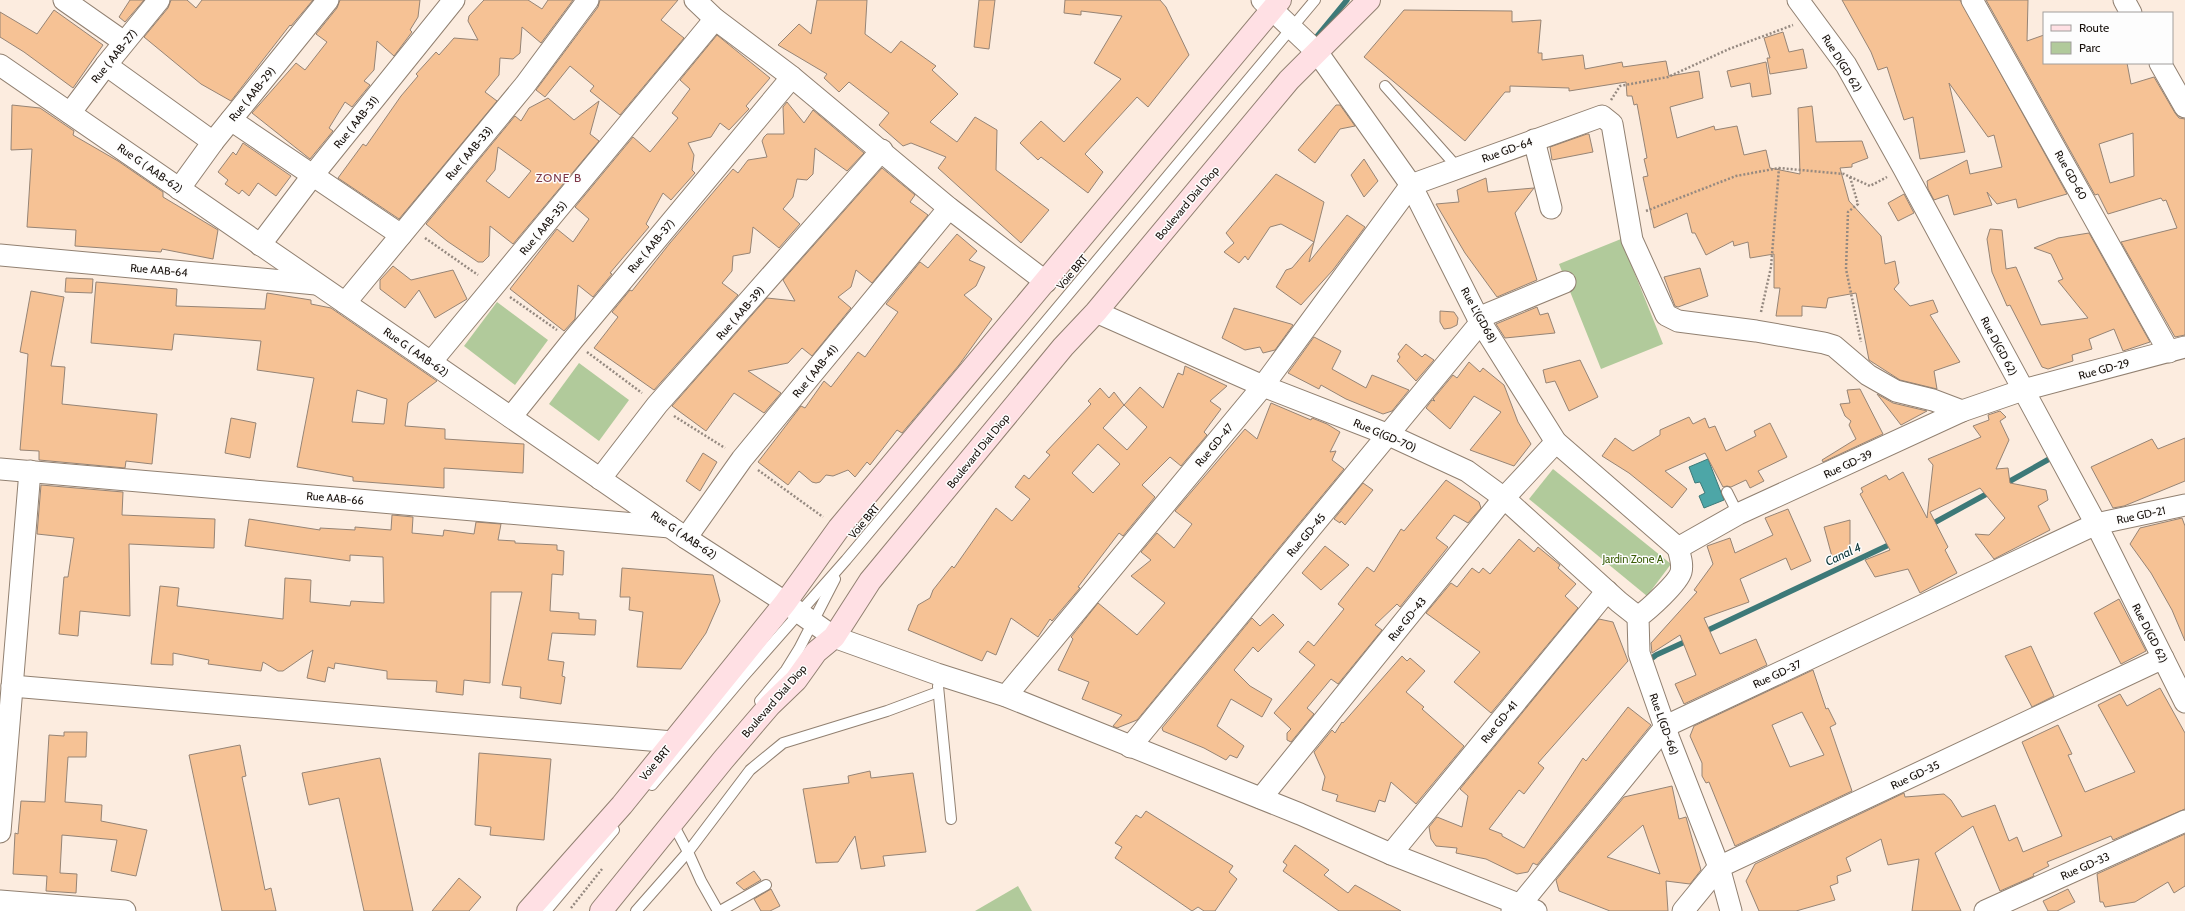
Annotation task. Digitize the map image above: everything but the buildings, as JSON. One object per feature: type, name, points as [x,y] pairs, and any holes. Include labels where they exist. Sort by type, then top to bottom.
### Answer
[{"type":"street","points":[[64,0],[124,42]]},
{"type":"street","name":"Rue ( AAB-27)","points":[[70,113],[124,42],[159,0]]},
{"type":"street","name":"Rue ( AAB-29)","points":[[179,189],[213,142],[328,0]]},
{"type":"street","name":"Rue ( AAB-31)","points":[[260,245],[313,175],[454,0]]},
{"type":"street","name":"Rue ( AAB-33)","points":[[345,303],[525,85],[588,0]]},
{"type":"street","points":[[695,0],[715,19],[792,77],[882,150],[949,208],[1046,282]]},
{"type":"street","name":"Boulevard Dial Diop","points":[[601,911],[770,704],[796,680],[816,652],[834,637],[870,581],[1063,348],[1096,312],[1289,80],[1369,0]]},
{"type":"street","name":"Rue D(GD 62)","points":[[1798,0],[1846,65],[1904,169],[2096,524],[2185,702]]},
{"type":"street","name":"Rue GD-60","points":[[1972,0],[2177,349]]},
{"type":"street","points":[[2124,0],[2130,12]]},
{"type":"street","points":[[528,911],[622,805],[673,742],[799,613],[839,528],[1019,310],[1046,282],[1271,3]]},
{"type":"street","name":"Rue L'(GD68)","points":[[1271,3],[1292,28],[1317,52],[1411,184],[1480,320],[1556,442],[1678,548]]},
{"type":"street","name":"Rue ( AAB-35)","points":[[431,362],[715,19]]},
{"type":"street","points":[[2161,64],[2185,107]]},
{"type":"street","name":"Rue G ( AAB-62)","points":[[0,65],[600,479],[834,637],[938,683],[1006,696],[1130,747],[1261,798],[1523,909]]},
{"type":"street","points":[[106,65],[213,142]]},
{"type":"street","name":"Rue ( AAB-37)","points":[[511,417],[572,340],[792,77]]},
{"type":"street","points":[[1602,116],[1612,124],[1632,240],[1666,315],[1678,321],[1756,331],[1834,346],[1868,375],[1896,392],[1933,400],[1962,411]]},
{"type":"street","name":"Rue GD-64","points":[[1411,184],[1602,116]]},
{"type":"street","points":[[231,120],[313,175],[405,231]]},
{"type":"street","points":[[1534,140],[1551,208]]},
{"type":"street","name":"Rue ( AAB-39)","points":[[600,479],[657,405],[882,150]]},
{"type":"street","name":"Rue GD-47","points":[[1006,696],[1263,386],[1411,184]]},
{"type":"street","name":"Rue ( AAB-41)","points":[[678,532],[742,459],[949,208]]},
{"type":"street","name":"Rue AAB-64","points":[[0,255],[318,284]]},
{"type":"street","points":[[1480,320],[1565,282]]},
{"type":"street","name":"Rue G(GD-70)","points":[[1096,312],[1263,386],[1389,435],[1467,471],[1504,498],[1638,617]]},
{"type":"street","name":"Rue GD-45","points":[[1130,747],[1389,435],[1480,320]]},
{"type":"street","name":"Rue GD-29","points":[[2023,390],[2177,349]]},
{"type":"street","name":"Rue GD-39","points":[[1678,548],[1738,514],[1962,411],[2023,390]]},
{"type":"street","name":"Rue GD-43","points":[[1261,798],[1504,498],[1556,442]]},
{"type":"street","name":"Rue AAB-66","points":[[0,469],[678,532]]},
{"type":"street","points":[[0,832],[30,471]]},
{"type":"street","name":"Rue GD-21","points":[[2096,524],[2185,505]]},
{"type":"street","name":"Rue GD-37","points":[[1523,909],[1666,726],[2096,524]]},
{"type":"street","points":[[1638,617],[1655,603],[1680,574],[1682,564],[1678,548]]},
{"type":"street","name":"Rue GD-41","points":[[1392,854],[1608,591]]},
{"type":"street","name":"Rue L(GD-66)","points":[[1638,617],[1639,653],[1666,726],[1669,739],[1719,867],[1731,911]]},
{"type":"street","name":"Rue GD-35","points":[[1683,911],[1719,867],[2163,658]]},
{"type":"street","points":[[12,686],[673,742]]},
{"type":"street","name":"Rue GD-33","points":[[1985,911],[2185,820]]},
{"type":"street","points":[[0,901],[125,911]]},
{"type":"lane","name":"Voie BRT","points":[[591,911],[649,844],[786,670],[799,613],[846,560],[1315,0]]},
{"type":"lane","points":[[1385,86],[1458,168]]},
{"type":"lane","points":[[1728,492],[1738,514]]},
{"type":"lane","name":"Voie BRT","points":[[546,911],[799,613],[846,560]]},
{"type":"lane","points":[[636,911],[688,852],[750,770],[783,743],[887,711],[938,683],[951,819]]},
{"type":"lane","points":[[673,824],[701,881],[719,911],[766,884]]},
{"type":"path","points":[[1602,116],[1620,86],[1668,77],[1729,49],[1812,18]]},
{"type":"path","points":[[1628,216],[1686,197],[1736,176],[1779,168],[1844,174],[1870,186],[1904,169]]},
{"type":"path","points":[[1756,331],[1771,267],[1779,168]]},
{"type":"path","points":[[1850,176],[1858,204],[1848,212],[1846,269],[1862,344]]},
{"type":"path","points":[[405,231],[494,286],[572,340],[657,405]]},
{"type":"path","points":[[571,908],[604,867]]},
{"type":"green space","points":[[1621,239],[1663,344],[1601,369],[1559,264]]},
{"type":"green space","points":[[497,302],[548,340],[515,385],[464,346]]},
{"type":"green space","points":[[579,363],[629,400],[599,441],[549,404]]},
{"type":"green space","name":"Jardin Zone A","points":[[1553,469],[1671,564],[1647,596],[1529,499]]},
{"type":"green space","points":[[1018,886],[1032,911],[975,911]]},
{"type":"water","points":[[1708,459],[1724,500],[1704,508],[1699,496],[1705,493],[1700,482],[1695,483],[1689,467]]},
{"type":"waterway","points":[[1314,40],[1347,0]]},
{"type":"waterway","name":"Canal 4","points":[[2003,485],[2051,458],[2054,462]]},
{"type":"waterway","name":"Canal 4","points":[[1930,525],[1992,491]]},
{"type":"waterway","name":"Canal 4","points":[[1704,632],[1893,543]]},
{"type":"waterway","name":"Canal 4","points":[[1647,662],[1656,655],[1689,640]]},
{"type":"district","name":"ZONE B","points":[[559,177]]}]
